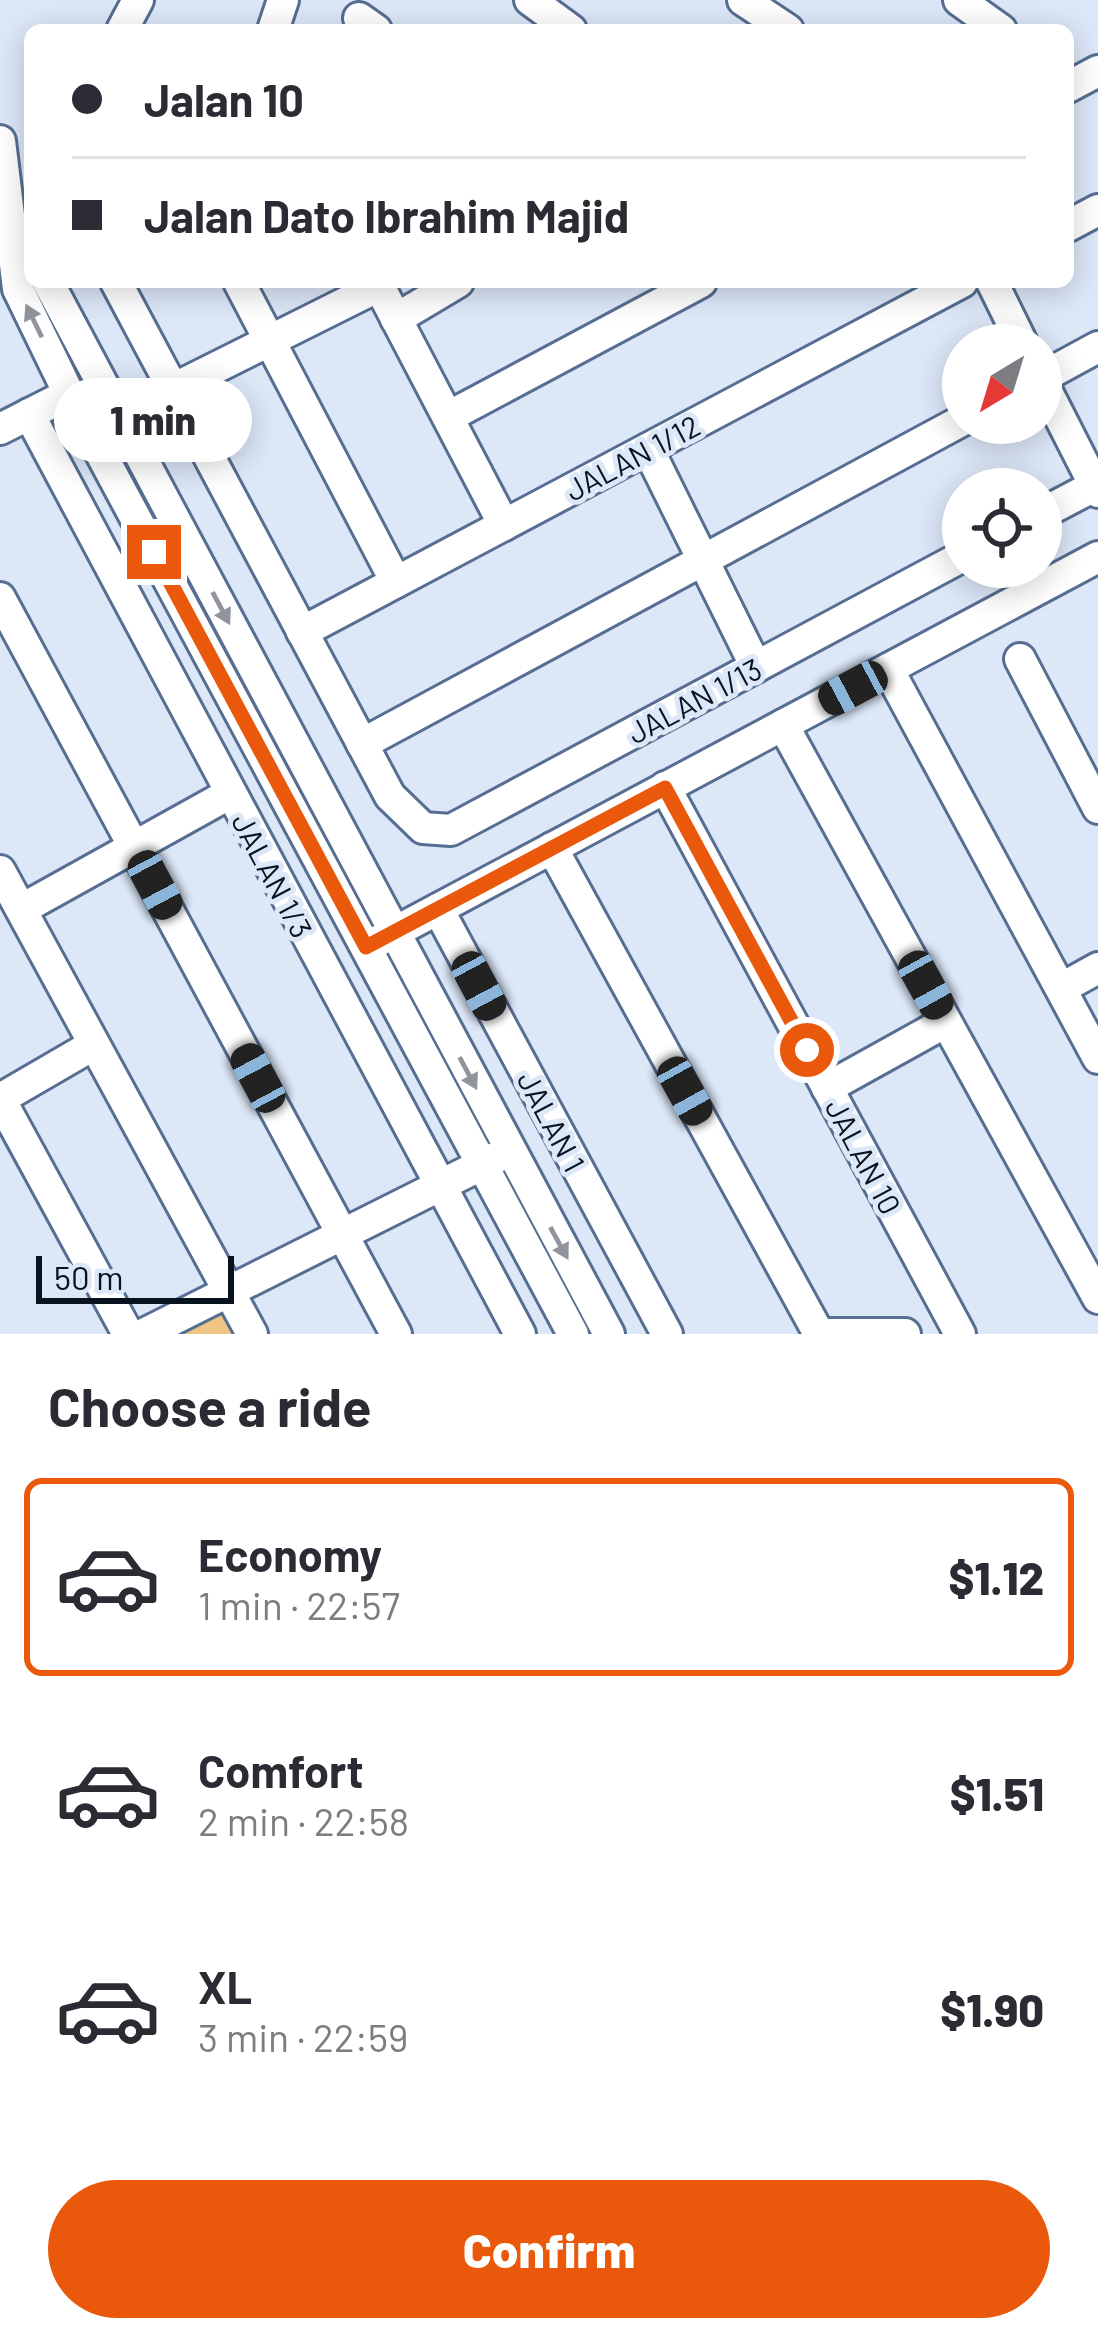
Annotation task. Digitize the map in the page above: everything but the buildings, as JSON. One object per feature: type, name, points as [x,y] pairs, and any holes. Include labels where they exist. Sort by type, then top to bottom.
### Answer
[{"type":"street","points":[[530,0],[563,24]]},
{"type":"street","points":[[743,0],[779,24]]},
{"type":"street","points":[[959,0],[993,24]]},
{"type":"street","points":[[0,141],[23,252],[18,290],[573,1334]]},
{"type":"street","points":[[51,288],[609,1334]]},
{"type":"street","points":[[119,288],[362,744],[942,431]]},
{"type":"street","points":[[242,288],[396,582]]},
{"type":"street","points":[[173,389],[370,288]]},
{"type":"street","points":[[380,288],[504,525]]},
{"type":"street","points":[[396,319],[448,288]]},
{"type":"street","points":[[448,417],[690,288]]},
{"type":"street","name":"JALAN 1/12","points":[[302,632],[951,288]]},
{"type":"street","points":[[995,288],[1013,324]]},
{"type":"street","points":[[1062,367],[1098,347]]},
{"type":"street","points":[[0,430],[70,394]]},
{"type":"street","name":"JALAN 1/3","points":[[29,414],[520,1334]]},
{"type":"street","points":[[1062,420],[1097,487],[1062,504]]},
{"type":"street","points":[[648,448],[756,667]]},
{"type":"street","points":[[366,947],[1098,556]]},
{"type":"street","name":"JALAN 1/13","points":[[362,744],[390,796],[423,828],[452,830],[942,567]]},
{"type":"street","points":[[0,598],[396,1334]]},
{"type":"street","points":[[1020,659],[1098,808]]},
{"type":"street","points":[[888,669],[1098,1058]]},
{"type":"street","points":[[783,725],[1098,1298]]},
{"type":"street","name":"JALAN 10","points":[[665,788],[960,1334]]},
{"type":"street","points":[[22,909],[230,794]]},
{"type":"street","points":[[552,848],[823,1334],[905,1334]]},
{"type":"street","points":[[0,871],[253,1334]]},
{"type":"street","name":"JALAN 1","points":[[438,909],[667,1334]]},
{"type":"street","points":[[1062,988],[1098,968]]},
{"type":"street","points":[[827,1088],[946,1022]]},
{"type":"street","points":[[93,1046],[0,1099],[128,1334]]},
{"type":"street","points":[[144,1334],[341,1232],[510,1152]]},
{"type":"shaded area","points":[[225,1302],[243,1334],[167,1334]]},
{"type":"route","points":[[154,552],[366,947],[665,788],[807,1050]]}]
